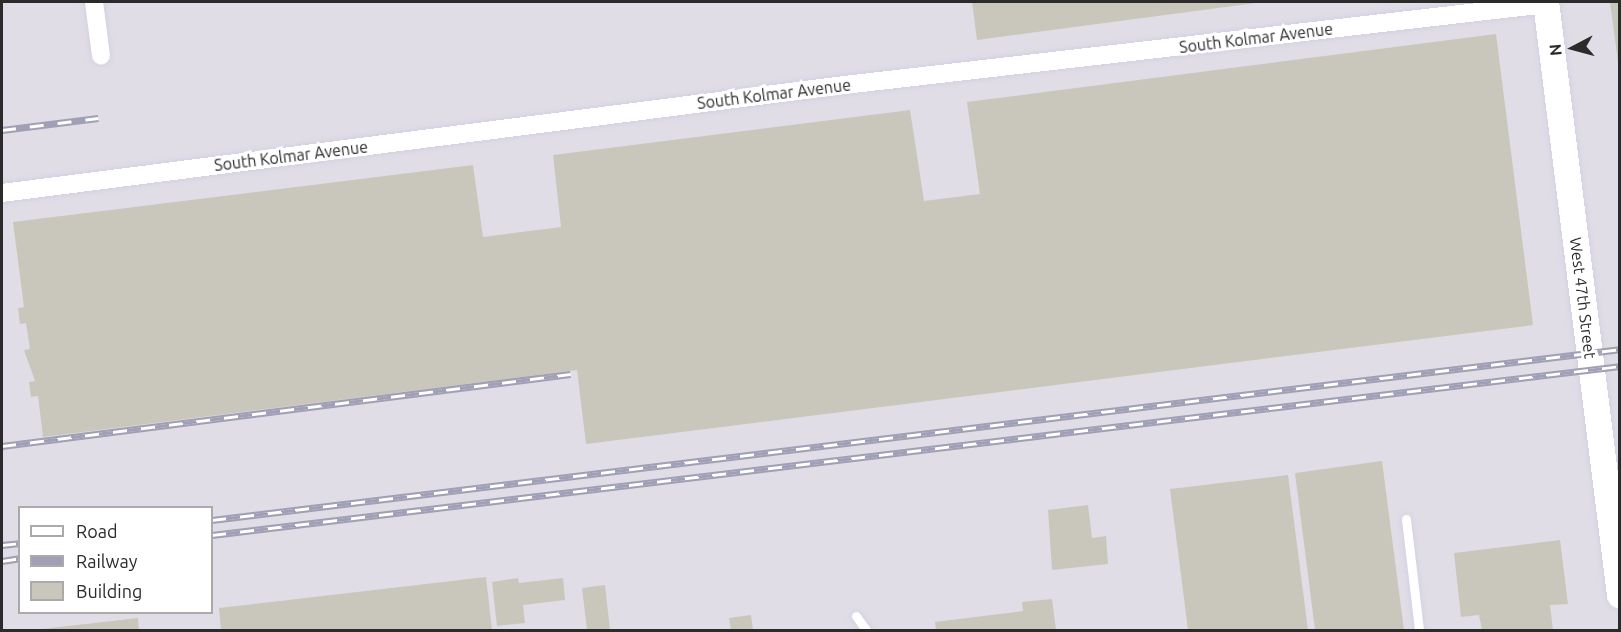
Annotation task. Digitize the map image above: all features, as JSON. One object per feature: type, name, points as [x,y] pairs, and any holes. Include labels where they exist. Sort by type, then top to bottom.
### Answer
[{"type":"main road","name":"West 47th Street","points":[[1546,3],[1620,595]]},
{"type":"street","points":[[94,2],[101,56]]},
{"type":"street","name":"South Kolmar Avenue","points":[[2,193],[836,86],[1546,3]]},
{"type":"lane","points":[[1406,519],[1419,630]]},
{"type":"lane","points":[[856,616],[866,630]]},
{"type":"shaded area","points":[[2,2],[1619,2],[1619,630],[2,630]]},
{"type":"building","points":[[972,2],[1256,2],[1256,3],[977,40]]},
{"type":"building","points":[[1610,2],[1620,2],[1620,62],[1618,62]]},
{"type":"building","points":[[1496,34],[1533,325],[586,444],[577,370],[43,437],[38,396],[31,397],[29,382],[35,381],[24,350],[30,349],[26,323],[20,324],[18,308],[24,307],[13,222],[473,165],[483,237],[561,227],[553,155],[910,110],[924,201],[980,194],[967,102]]},
{"type":"building","points":[[1382,461],[1404,630],[1315,630],[1295,473]]},
{"type":"building","points":[[1288,475],[1308,630],[1188,630],[1170,489]]},
{"type":"building","points":[[1088,505],[1092,538],[1106,536],[1108,564],[1052,570],[1048,510]]},
{"type":"building","points":[[1560,540],[1568,604],[1550,605],[1553,630],[1482,630],[1479,615],[1461,617],[1454,553]]},
{"type":"building","points":[[486,577],[492,630],[221,630],[219,608]]},
{"type":"building","points":[[518,578],[519,583],[563,578],[565,600],[523,605],[525,623],[497,626],[492,582]]},
{"type":"building","points":[[605,585],[610,630],[587,630],[582,588]]},
{"type":"building","points":[[1052,599],[1056,630],[936,630],[935,622],[1023,611],[1022,602]]},
{"type":"building","points":[[751,615],[753,630],[731,630],[729,618]]},
{"type":"building","points":[[138,618],[139,630],[42,630],[42,629]]},
{"type":"railway","points":[[2,130],[98,118]]},
{"type":"railway","points":[[213,520],[1620,349]]},
{"type":"railway","points":[[213,535],[1620,366]]},
{"type":"railway","points":[[2,446],[570,374]]},
{"type":"railway","points":[[2,545],[18,543]]},
{"type":"railway","points":[[2,561],[18,558]]}]
